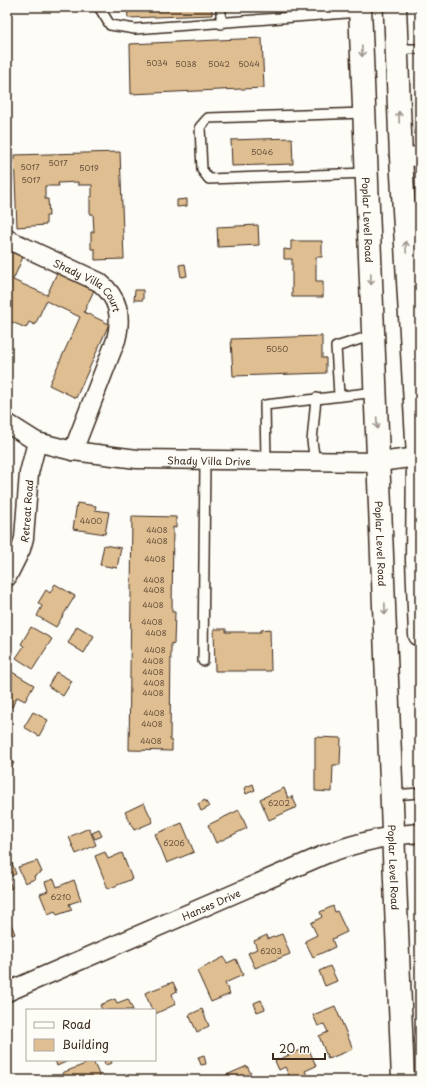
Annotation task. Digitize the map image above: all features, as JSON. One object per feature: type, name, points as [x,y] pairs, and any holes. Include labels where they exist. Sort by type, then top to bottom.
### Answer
[{"type":"main road","points":[[395,7],[396,49],[410,157],[419,456],[418,560],[420,635]]},
{"type":"main road","name":"Poplar Level Road","points":[[360,10],[403,1080]]},
{"type":"street","name":"Shady Villa Court","points":[[7,240],[99,282],[108,290],[116,302],[120,322],[116,340],[73,451]]},
{"type":"street","name":"Shady Villa Drive","points":[[7,422],[37,442],[73,451],[137,460],[379,462],[419,456]]},
{"type":"street","name":"Retreat Road","points":[[7,577],[21,549],[24,538],[29,473],[37,442]]},
{"type":"street","name":"Hanses Drive","points":[[7,992],[326,854],[351,845],[393,835],[420,833]]},
{"type":"lane","points":[[99,7],[110,25],[135,29],[221,24],[324,11],[360,10]]},
{"type":"lane","points":[[221,7],[221,24]]},
{"type":"lane","points":[[396,49],[420,48]]},
{"type":"lane","points":[[364,113],[208,118],[200,127],[202,170],[209,179],[366,173]]},
{"type":"lane","points":[[339,395],[336,348],[374,335]]},
{"type":"lane","points":[[266,462],[265,405],[339,395],[376,392]]},
{"type":"lane","points":[[315,462],[312,441],[316,398]]},
{"type":"lane","points":[[203,661],[205,461]]},
{"type":"lane","points":[[392,795],[420,793]]},
{"type":"building","points":[[127,7],[212,7],[212,15],[128,18]]},
{"type":"building","points":[[262,38],[264,88],[131,94],[130,44]]},
{"type":"building","points":[[292,138],[293,164],[232,166],[231,140]]},
{"type":"building","points":[[120,152],[124,259],[95,260],[95,249],[91,249],[91,232],[94,232],[93,214],[90,214],[92,185],[78,185],[78,182],[58,183],[59,186],[45,186],[45,199],[48,199],[49,216],[46,216],[46,225],[17,227],[14,155]]},
{"type":"building","points":[[187,199],[187,206],[177,207],[177,200]]},
{"type":"building","points":[[258,225],[259,245],[218,247],[217,227]]},
{"type":"building","points":[[291,241],[322,241],[322,257],[316,257],[316,281],[323,281],[323,297],[292,297],[292,259],[284,259],[284,249],[291,250]]},
{"type":"building","points":[[7,250],[23,257],[13,280],[47,295],[57,273],[94,290],[84,312],[109,324],[76,398],[49,385],[80,317],[46,301],[35,325],[29,322],[26,328],[7,320]]},
{"type":"building","points":[[185,264],[187,276],[181,277],[179,265]]},
{"type":"building","points":[[135,290],[143,290],[143,300],[134,300]]},
{"type":"building","points":[[322,336],[322,358],[326,358],[326,373],[233,376],[231,339]]},
{"type":"building","points":[[77,503],[96,506],[95,510],[109,512],[105,534],[73,529]]},
{"type":"building","points":[[132,516],[176,517],[176,528],[173,527],[172,612],[175,612],[174,644],[171,643],[170,741],[172,741],[172,751],[129,750]]},
{"type":"building","points":[[104,545],[121,548],[117,568],[100,565]]},
{"type":"building","points":[[55,584],[75,596],[56,627],[37,616],[42,606],[38,603],[46,590],[50,593]]},
{"type":"building","points":[[77,626],[94,636],[84,653],[68,643]]},
{"type":"building","points":[[31,627],[52,639],[33,669],[16,658],[24,646],[21,644]]},
{"type":"building","points":[[214,629],[226,629],[226,632],[261,632],[261,630],[270,629],[271,671],[215,671]]},
{"type":"building","points":[[7,669],[34,685],[25,701],[17,697],[12,707],[7,704]]},
{"type":"building","points":[[56,672],[72,681],[63,696],[48,686]]},
{"type":"building","points":[[33,712],[48,720],[39,736],[24,727]]},
{"type":"building","points":[[315,737],[341,738],[340,765],[333,765],[332,792],[315,791]]},
{"type":"building","points":[[7,759],[14,763],[7,774]]},
{"type":"building","points":[[253,784],[255,790],[246,794],[244,788]]},
{"type":"building","points":[[284,788],[288,798],[292,796],[297,807],[269,820],[260,799]]},
{"type":"building","points":[[205,800],[209,807],[201,811],[198,804]]},
{"type":"building","points":[[144,803],[153,822],[134,830],[125,812]]},
{"type":"building","points":[[239,810],[247,828],[216,843],[208,825]]},
{"type":"building","points":[[182,823],[194,852],[167,863],[155,834]]},
{"type":"building","points":[[89,828],[96,845],[76,854],[69,837]]},
{"type":"building","points":[[99,830],[102,836],[95,839],[92,833]]},
{"type":"building","points":[[105,852],[108,859],[122,853],[132,879],[108,889],[95,856]]},
{"type":"building","points":[[37,861],[42,872],[34,876],[35,879],[25,883],[18,867]]},
{"type":"building","points":[[12,863],[16,874],[8,877],[7,865]]},
{"type":"building","points":[[7,877],[12,888],[7,890]]},
{"type":"building","points":[[54,879],[57,887],[74,880],[81,900],[69,904],[72,910],[57,915],[55,911],[48,914],[40,894],[48,891],[45,882]]},
{"type":"building","points":[[333,906],[347,932],[332,939],[335,947],[313,957],[305,941],[317,935],[311,923],[322,917],[320,912]]},
{"type":"building","points":[[7,914],[15,934],[7,937]]},
{"type":"building","points":[[282,934],[290,954],[255,968],[248,953],[257,949],[254,941],[267,935],[268,939]]},
{"type":"building","points":[[224,957],[227,963],[236,959],[243,975],[225,983],[230,994],[211,1002],[197,971]]},
{"type":"building","points":[[330,966],[337,981],[325,986],[319,971]]},
{"type":"building","points":[[173,982],[177,991],[172,994],[176,1004],[156,1014],[156,1009],[152,1009],[145,993]]},
{"type":"building","points":[[115,999],[117,1003],[128,999],[133,1009],[102,1009],[100,1005]]},
{"type":"building","points":[[261,1000],[265,1009],[257,1012],[254,1003]]},
{"type":"building","points":[[335,1006],[353,1049],[328,1059],[319,1036],[328,1032],[324,1024],[318,1026],[313,1015]]},
{"type":"building","points":[[202,1009],[209,1026],[197,1032],[189,1015]]},
{"type":"building","points":[[308,1047],[316,1066],[305,1071],[307,1075],[291,1080],[285,1067],[279,1070],[275,1061]]},
{"type":"building","points":[[204,1055],[206,1064],[201,1065],[198,1057]]},
{"type":"building","points":[[55,1061],[68,1061],[57,1066]]},
{"type":"building","points":[[93,1061],[101,1079],[65,1080],[62,1073]]},
{"type":"building","points":[[104,1061],[111,1061],[112,1063],[105,1065]]},
{"type":"building","points":[[247,1066],[254,1080],[224,1080],[222,1077]]},
{"type":"building","points":[[7,1069],[11,1078],[7,1079]]}]
